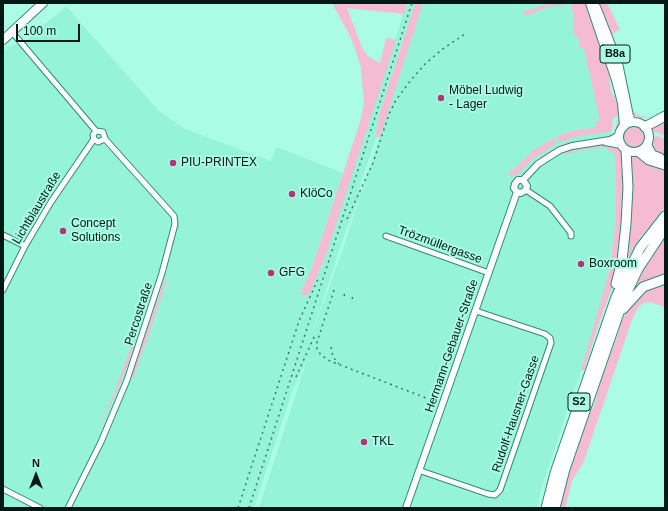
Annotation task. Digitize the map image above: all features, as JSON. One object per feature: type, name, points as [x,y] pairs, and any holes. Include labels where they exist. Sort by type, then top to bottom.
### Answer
[{"type":"highway","points":[[645,127],[665,116]]},
{"type":"highway","points":[[647,146],[652,155],[665,159]]},
{"type":"highway","points":[[616,297],[615,288],[622,261],[626,224],[628,186],[623,148]]},
{"type":"highway","points":[[639,152],[649,160],[665,165]]},
{"type":"highway","name":"S2","points":[[546,508],[555,473],[616,297],[630,264],[640,248],[665,216]]},
{"type":"highway","name":"S2","points":[[555,508],[565,469],[618,315],[638,269],[665,228]]},
{"type":"highway","points":[[618,315],[638,291],[649,284],[665,279]]},
{"type":"main road","points":[[3,40],[43,3]]},
{"type":"main road","name":"B8a","points":[[590,3],[616,80],[622,103],[624,126]]},
{"type":"main road","name":"B8a","points":[[595,3],[618,64],[629,116],[632,122]]},
{"type":"main road","points":[[632,122],[637,122],[645,127],[649,135],[647,146],[639,152],[623,148],[619,135],[624,126],[632,122]]},
{"type":"street","points":[[12,32],[96,131],[103,132],[105,139],[98,142],[94,139],[93,135],[96,131]]},
{"type":"street","name":"Hermann-Gebauer-Straße","points":[[406,508],[517,192],[514,188],[515,184],[518,180],[523,180],[538,164],[560,150],[572,146],[602,142],[616,138],[619,135]]},
{"type":"street","name":"Lichtblaustraße","points":[[3,290],[25,246],[51,202],[94,139]]},
{"type":"street","name":"Percostraße","points":[[68,508],[101,442],[127,380],[164,266],[175,224],[174,216],[105,139]]},
{"type":"street","name":"Hermann-Gebauer-Straße","points":[[602,142],[623,148]]},
{"type":"street","points":[[523,180],[527,184],[526,190]]},
{"type":"street","points":[[517,192],[521,193],[526,190]]},
{"type":"street","points":[[526,190],[550,206],[572,233],[571,236]]},
{"type":"street","points":[[3,235],[25,246]]},
{"type":"street","name":"Trözmüllergasse","points":[[386,236],[488,273]]},
{"type":"street","name":"Rudolf-Hausner-Gasse","points":[[420,471],[495,495],[500,490],[513,453],[551,343],[550,338],[546,334],[476,311]]},
{"type":"street","points":[[3,489],[40,508]]},
{"type":"shaded area","points":[[332,3],[407,3],[404,14],[347,8],[363,50],[369,57],[380,63],[386,38],[396,40],[325,258],[308,296],[300,294],[311,270],[360,122],[364,104],[361,67],[351,38]]},
{"type":"shaded area","points":[[407,3],[415,3],[379,114],[376,137],[359,189],[362,191],[423,3],[579,3],[609,121],[615,154],[616,219],[606,287],[581,370],[542,486],[537,508],[259,508],[307,359],[293,389],[254,508],[244,508],[258,464],[243,508],[3,508],[3,51],[8,47],[25,42],[66,6],[158,110],[185,129],[271,161],[277,147],[343,173],[311,270],[300,293],[322,267]],"holes":[[[360,197],[343,249],[309,342],[346,230]]]},
{"type":"shaded area","points":[[415,3],[423,3],[380,137],[376,137],[379,115]]},
{"type":"shaded area","points":[[553,3],[586,3],[608,67],[611,92],[621,108],[622,115],[613,118],[612,130],[610,132],[578,136],[560,142],[557,136],[576,130],[596,128],[595,122],[600,121],[584,48],[580,49],[578,36],[574,36],[574,18],[571,4],[551,6],[526,16],[523,11]]},
{"type":"shaded area","points":[[599,3],[607,3],[620,29],[613,33],[614,40],[624,72],[633,111],[640,116],[649,117],[641,118],[631,113],[624,74]]},
{"type":"shaded area","points":[[665,118],[665,135],[652,131],[650,128]]},
{"type":"shaded area","points":[[617,119],[622,119],[620,122],[617,122],[621,124],[612,135],[578,141],[562,146],[531,166],[544,154],[565,143],[611,135],[616,130]]},
{"type":"shaded area","points":[[630,127],[638,127],[644,133],[644,141],[638,147],[630,147],[624,141],[624,133]]},
{"type":"shaded area","points":[[657,136],[665,139],[665,156],[656,153],[651,148],[652,138]]},
{"type":"shaded area","points":[[554,138],[557,143],[534,158],[518,174],[511,177],[509,175],[511,168],[513,170],[534,150]]},
{"type":"shaded area","points":[[595,145],[613,145],[623,152],[624,201],[619,261],[616,264],[612,288],[584,371],[581,370],[609,272],[616,219],[615,155],[605,147],[581,150],[565,155],[564,153]]},
{"type":"shaded area","points":[[630,155],[640,157],[665,169],[665,207],[640,238],[623,266]]},
{"type":"shaded area","points":[[665,236],[665,277],[634,290],[647,262]]},
{"type":"shaded area","points":[[165,279],[167,280],[133,379],[131,377]]},
{"type":"shaded area","points":[[665,282],[665,307],[650,302],[644,303],[639,306],[632,320],[584,461],[572,481],[565,508],[560,508],[568,477],[588,417],[594,406],[601,380],[620,329],[621,322],[628,308],[645,290]]},
{"type":"shaded area","points":[[133,342],[135,343],[129,362],[98,434]]},
{"type":"railway","points":[[249,508],[412,3]]},
{"type":"railway","points":[[347,219],[373,163],[389,114],[396,100],[426,63],[444,48],[465,34]]},
{"type":"railway","points":[[238,508],[299,321],[319,277]]},
{"type":"railway","points":[[334,290],[317,342],[317,349],[321,355],[330,361],[434,401]]},
{"type":"railway","points":[[296,377],[315,335]]},
{"type":"railway","points":[[331,347],[333,357],[339,364]]},
{"type":"place","name":"Möbel Ludwig - Lager","points":[[441,98]]},
{"type":"place","name":"PIU-PRINTEX","points":[[173,163]]},
{"type":"place","name":"KlöCo","points":[[292,194]]},
{"type":"place","name":"Concept Solutions","points":[[63,231]]},
{"type":"place","name":"Boxroom","points":[[581,264]]},
{"type":"place","name":"GFG","points":[[271,273]]},
{"type":"place","name":"TKL","points":[[364,442]]}]
